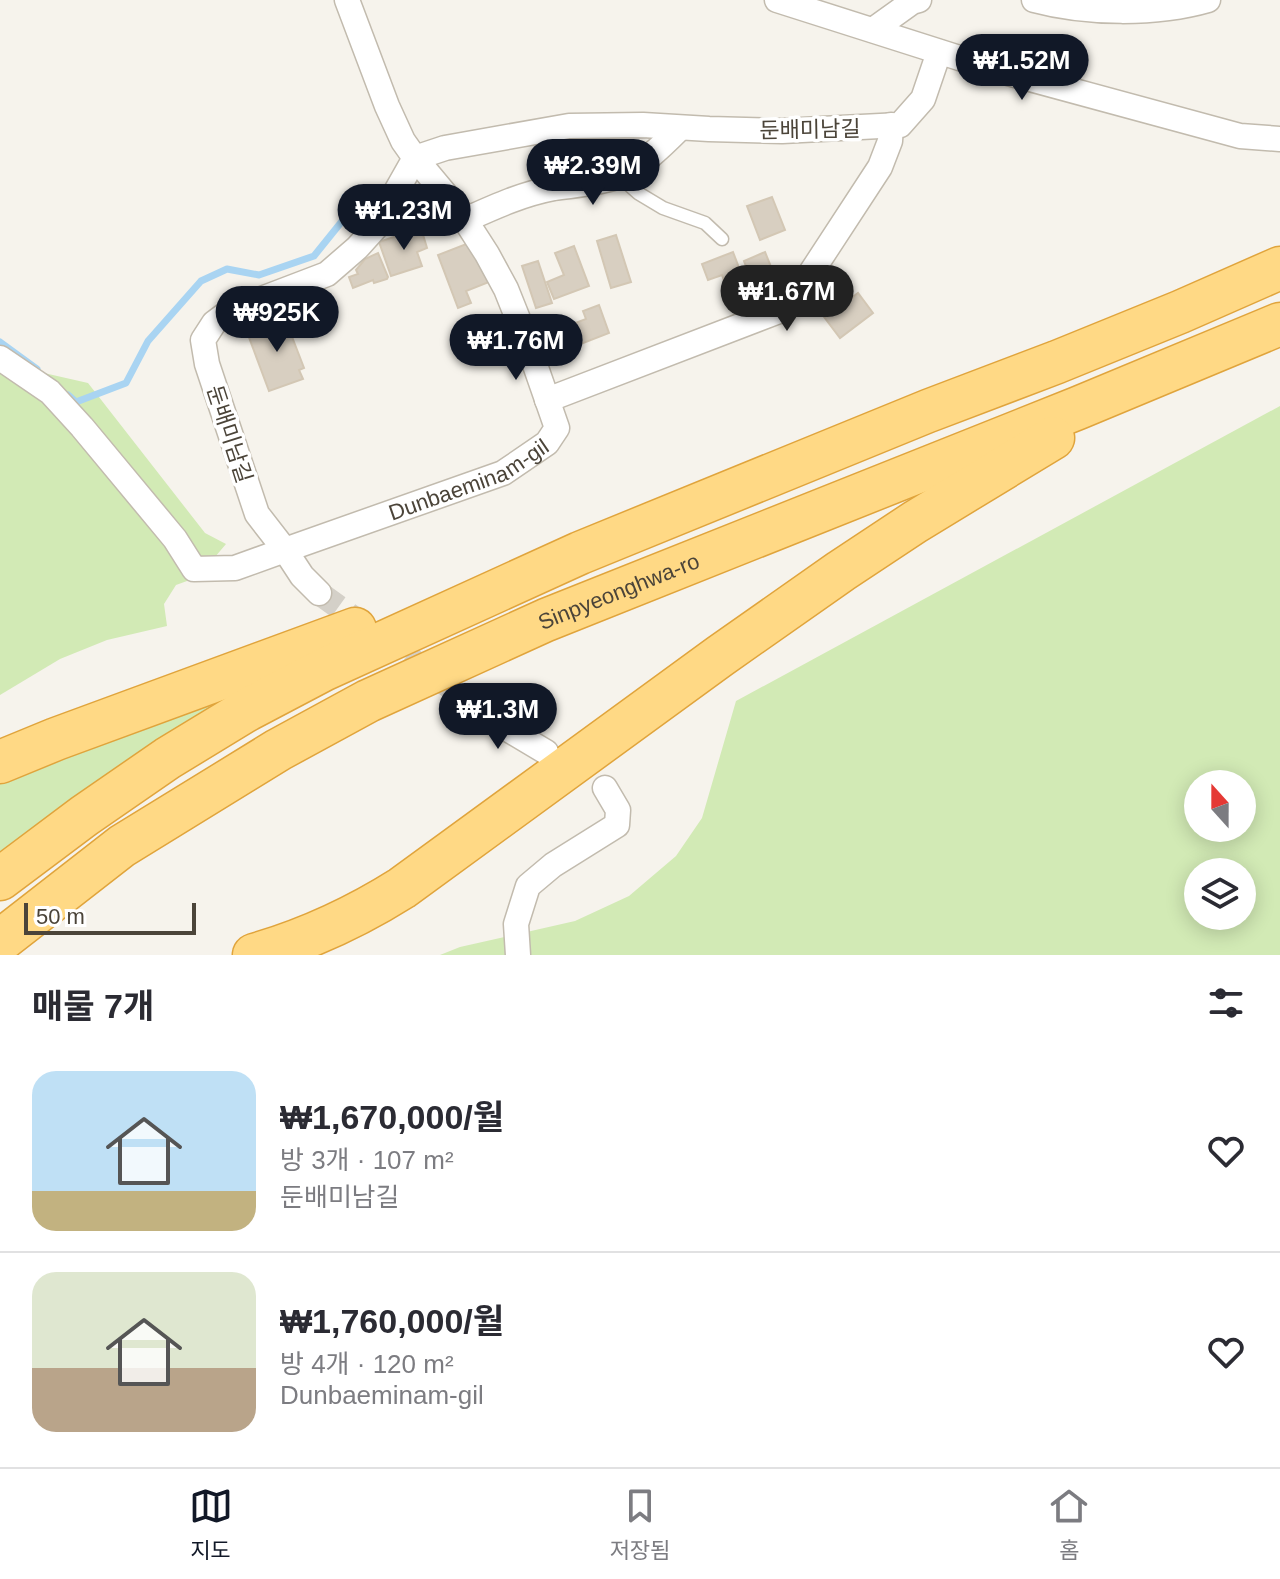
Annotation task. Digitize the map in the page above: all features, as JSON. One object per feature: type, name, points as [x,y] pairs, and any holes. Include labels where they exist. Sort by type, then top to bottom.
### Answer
[{"type":"highway","points":[[0,879],[168,758],[247,710],[323,670],[580,553],[928,411],[1085,351],[1280,268]]},
{"type":"highway","name":"Sinpyeonghwa-ro","points":[[0,941],[122,846],[278,750],[368,701],[546,620],[1280,324]]},
{"type":"highway","points":[[254,955],[338,923],[402,888],[841,571],[1149,378]]},
{"type":"highway","points":[[0,762],[397,613],[580,553]]},
{"type":"street","name":"Dunbaeminam-gil","points":[[285,550],[503,473],[547,443],[557,428],[506,289],[465,220],[403,141],[347,0]]},
{"type":"street","points":[[777,0],[997,70],[1240,136],[1280,139]]},
{"type":"street","points":[[873,30],[919,0]]},
{"type":"street","points":[[1034,0],[1116,11],[1181,8],[1208,0]]},
{"type":"street","name":"둔배미남길","points":[[285,550],[257,514],[207,364],[203,340],[214,323],[230,311],[327,274],[376,227],[415,158],[445,148],[569,126],[643,125],[782,131],[900,125],[923,99],[939,52]]},
{"type":"street","name":"둔배미남길","points":[[547,400],[779,311],[797,294],[880,167],[890,141],[891,125]]},
{"type":"street","points":[[465,220],[506,201],[619,176],[658,151],[680,128]]},
{"type":"street","points":[[0,358],[50,392],[175,539],[194,569],[235,568],[285,550],[302,576],[319,593]]},
{"type":"street","points":[[479,708],[546,752]]},
{"type":"street","points":[[518,955],[516,924],[528,886],[553,865],[617,825],[618,810],[605,788]]},
{"type":"lane","points":[[619,176],[638,193],[663,208],[705,223],[722,239]]},
{"type":"green space","points":[[0,363],[88,383],[205,533],[226,544],[198,577],[176,585],[164,604],[167,626],[107,640],[60,659],[0,695]]},
{"type":"green space","points":[[1280,406],[1280,955],[440,955],[460,947],[575,921],[629,896],[676,856],[702,818],[736,701]]},
{"type":"green space","points":[[256,674],[0,866],[0,784]]},
{"type":"building","points":[[772,197],[785,230],[760,240],[747,206]]},
{"type":"building","points":[[421,228],[427,248],[417,252],[422,266],[391,276],[379,242]]},
{"type":"building","points":[[616,235],[631,282],[611,288],[597,241]]},
{"type":"building","points":[[474,241],[489,282],[466,291],[471,303],[458,308],[438,255]]},
{"type":"building","points":[[574,246],[589,286],[554,299],[547,282],[564,275],[555,253]]},
{"type":"building","points":[[733,252],[747,289],[729,295],[722,275],[708,280],[702,264]]},
{"type":"building","points":[[765,252],[780,289],[758,298],[744,261]]},
{"type":"building","points":[[378,253],[387,279],[374,283],[373,280],[353,288],[349,277],[358,274],[356,270],[365,259]]},
{"type":"building","points":[[538,261],[552,303],[536,308],[522,266]]},
{"type":"building","points":[[839,274],[848,285],[837,293],[845,303],[858,293],[873,313],[840,338],[809,297]]},
{"type":"building","points":[[599,305],[609,333],[573,347],[565,327],[586,319],[583,311]]},
{"type":"building","points":[[284,316],[304,368],[299,370],[303,379],[269,391],[247,332],[254,329],[257,335],[268,331],[265,323]]},
{"type":"waterway","points":[[68,395],[76,402],[126,383],[148,341],[201,281],[227,269],[259,275],[314,256],[343,220],[345,197]]},
{"type":"waterway","points":[[0,342],[37,369]]},
{"type":"tunnel","points":[[319,593],[479,708]]}]
